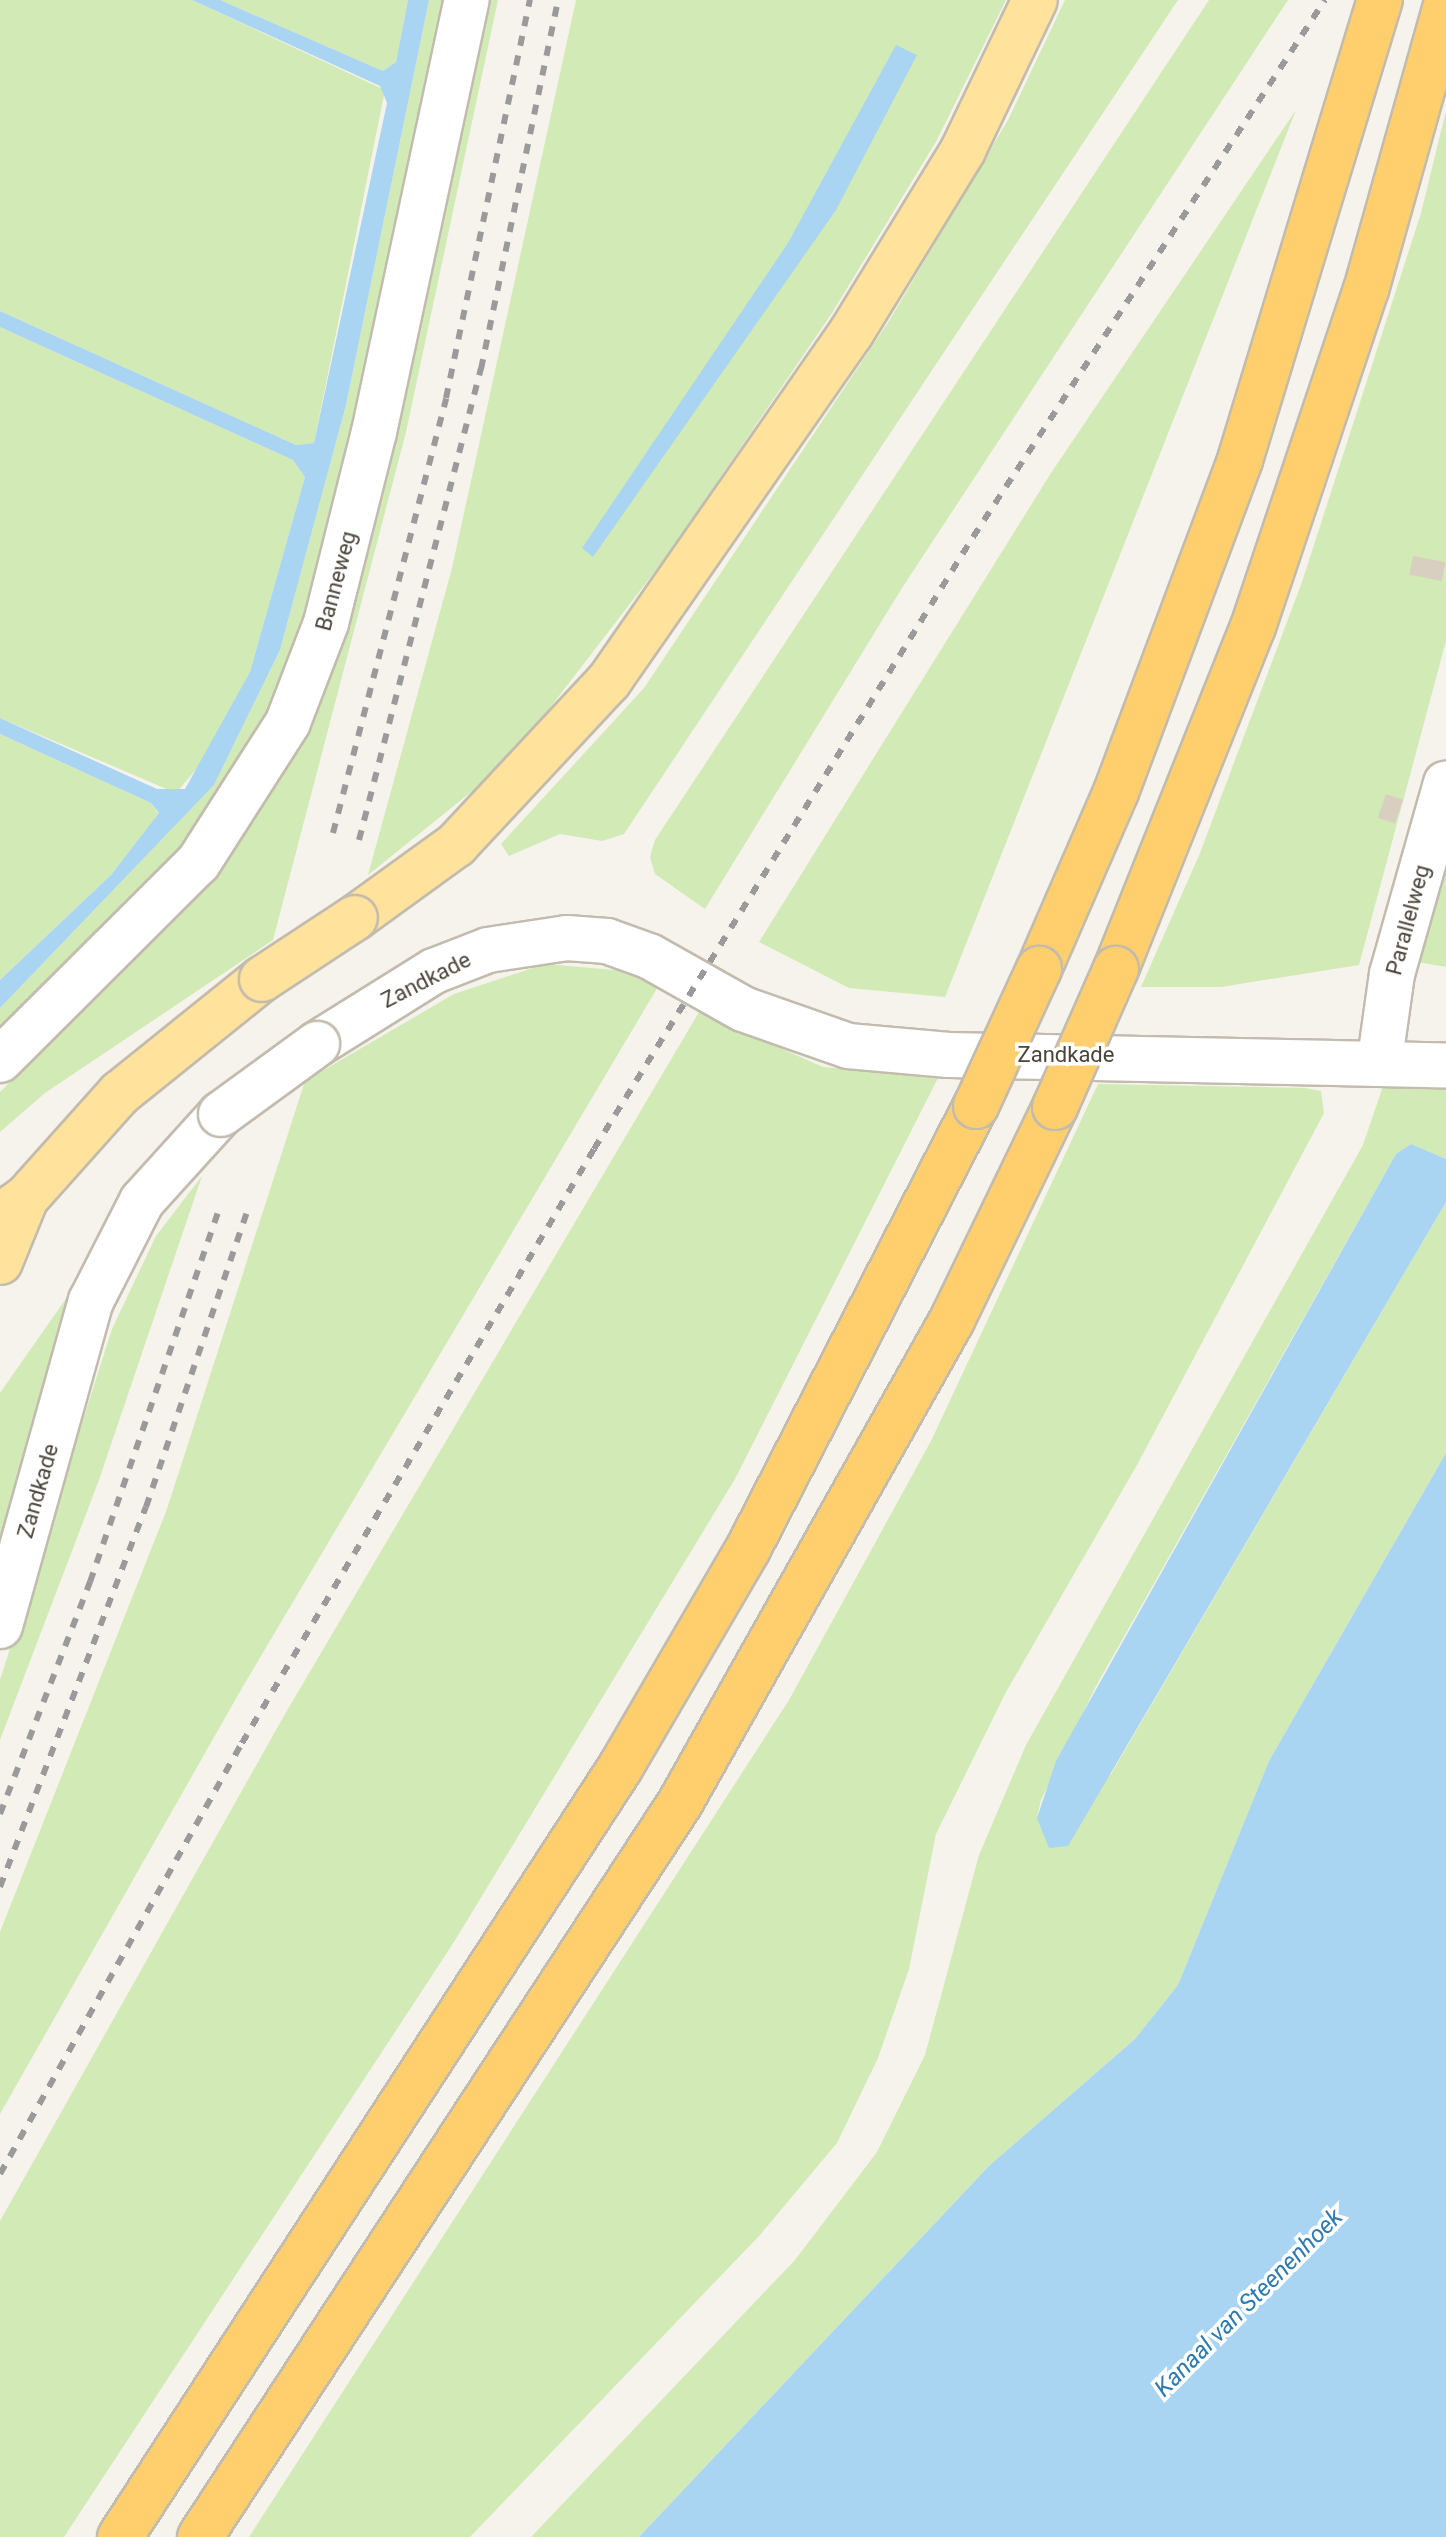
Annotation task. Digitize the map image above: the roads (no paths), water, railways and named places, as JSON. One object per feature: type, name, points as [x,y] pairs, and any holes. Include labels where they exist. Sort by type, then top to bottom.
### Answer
[{"type":"highway","points":[[120,2537],[620,1768],[756,1535],[976,1106],[1039,969],[1188,603],[1290,310],[1380,0]]},
{"type":"highway","points":[[200,2537],[680,1803],[952,1320],[1055,1107],[1116,969],[1253,627],[1366,290],[1446,5]]},
{"type":"main road","points":[[0,1262],[13,1207],[120,1093],[262,979],[355,918],[456,845],[609,681],[851,333],[963,150],[1035,0]]},
{"type":"street","name":"Banneweg","points":[[0,1060],[198,863],[288,722],[326,623],[370,447],[467,0]]},
{"type":"street","name":"Parallelweg","points":[[1380,1059],[1392,974],[1446,783]]},
{"type":"street","name":"Zandkade","points":[[0,1626],[91,1301],[142,1201],[221,1114],[317,1044],[434,971],[488,950],[567,938],[607,941],[649,956],[743,1009],[848,1046],[949,1055],[1380,1059],[1446,1065]]},
{"type":"water","points":[[192,0],[220,0],[383,71],[396,62],[408,0],[429,0],[346,405],[280,650],[214,785],[0,1008],[0,980],[111,875],[159,813],[151,803],[0,734],[0,718],[157,789],[185,789],[250,672],[305,477],[293,460],[0,327],[0,311],[296,445],[314,443],[387,103],[380,86]]},
{"type":"water","points":[[896,45],[917,55],[836,210],[593,557],[582,548],[788,243]]},
{"type":"water","points":[[1411,1144],[1446,1159],[1446,1202],[1068,1846],[1049,1848],[1037,1818],[1056,1761],[1396,1154]]},
{"type":"water","name":"Kanaal van Steenenhoek","points":[[1446,1453],[1446,2537],[639,2537],[990,2165],[1135,2039],[1178,1985],[1269,1761]]},
{"type":"railway","points":[[333,833],[446,398],[530,0]]},
{"type":"railway","points":[[359,840],[481,369],[558,0]]},
{"type":"railway","points":[[0,2174],[242,1743],[594,1149],[973,537],[1325,0]]},
{"type":"railway","points":[[0,1814],[90,1582],[221,1204]]},
{"type":"railway","points":[[0,1887],[146,1507],[247,1212]]}]
